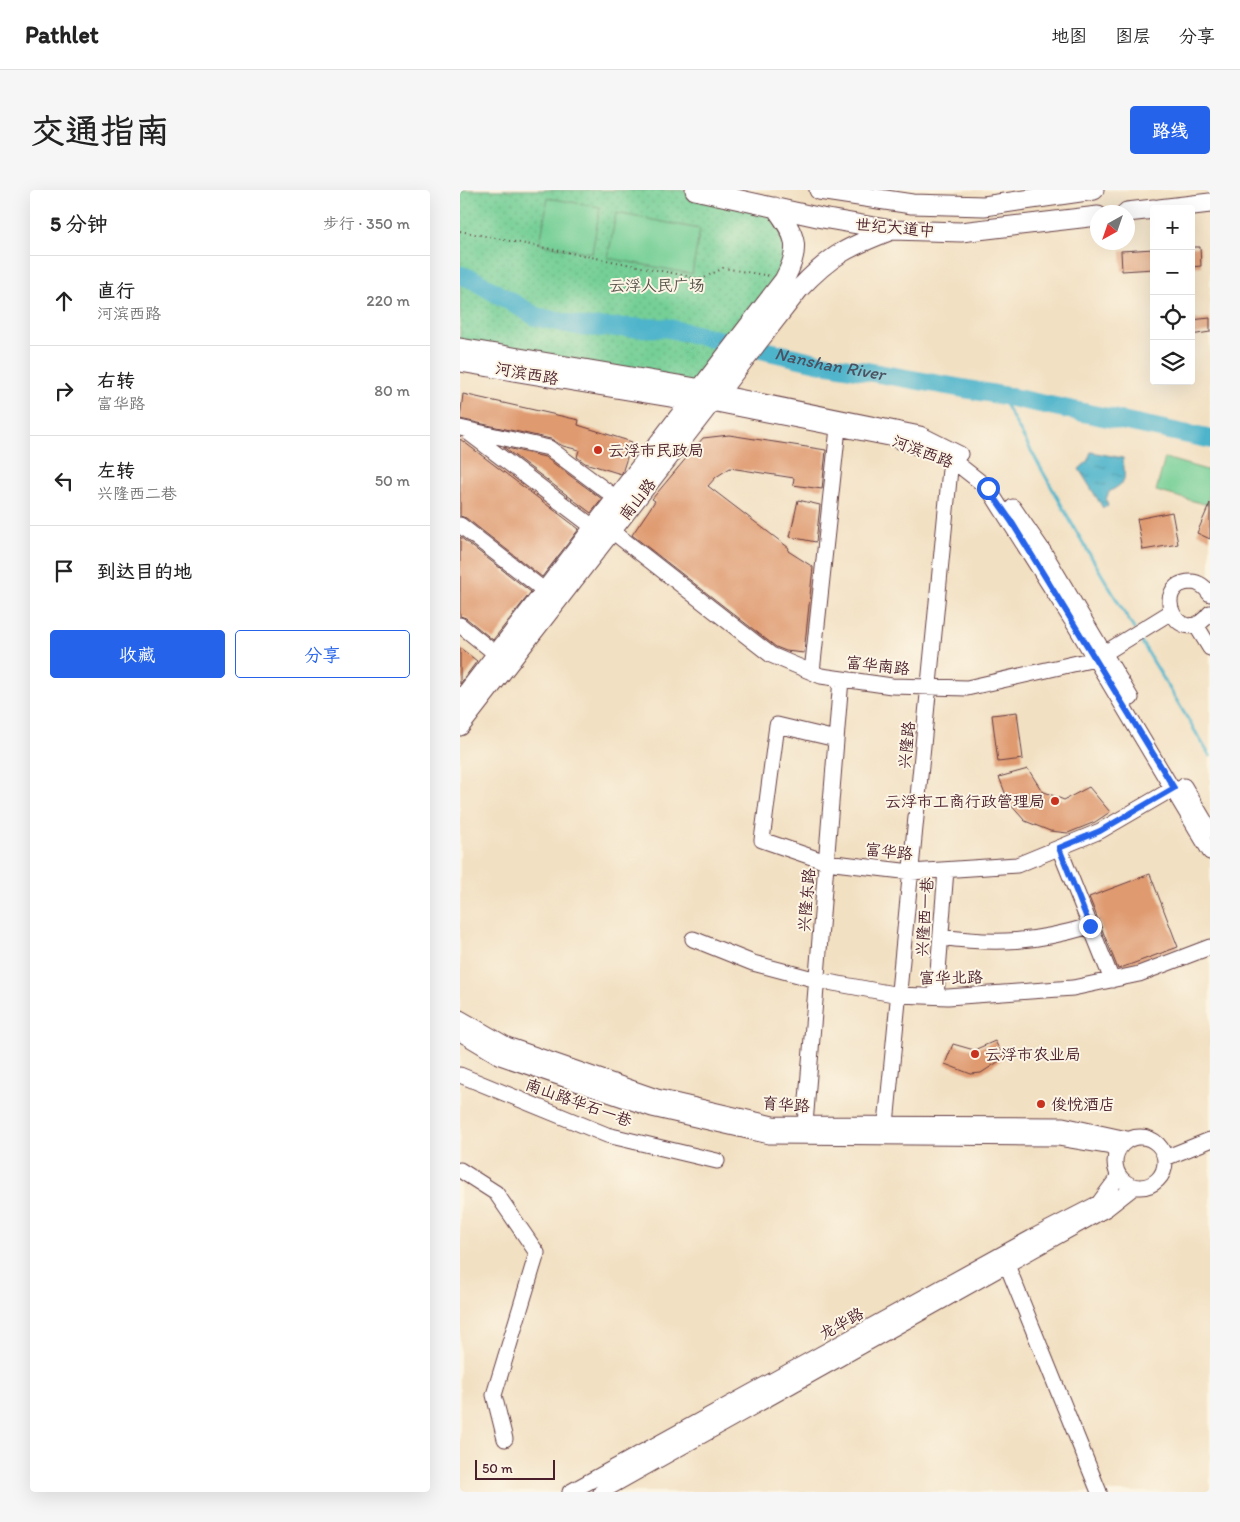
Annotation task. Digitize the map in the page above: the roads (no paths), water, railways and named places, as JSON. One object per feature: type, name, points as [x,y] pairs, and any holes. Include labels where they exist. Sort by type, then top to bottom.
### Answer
[{"type":"main road","name":"世纪大道中","points":[[695,190],[822,218],[892,230],[961,232],[1090,217]]},
{"type":"main road","name":"世纪大道中","points":[[819,190],[912,204],[984,206],[1012,196],[1094,190]]},
{"type":"main road","points":[[1193,205],[1210,203]]},
{"type":"main road","name":"南山路","points":[[460,726],[715,398],[792,285],[794,243],[791,229],[775,207]]},
{"type":"main road","points":[[1135,211],[1150,209]]},
{"type":"main road","name":"南山路","points":[[460,702],[694,395],[792,285],[851,246],[892,230]]},
{"type":"main road","name":"河滨西路","points":[[460,348],[694,395]]},
{"type":"main road","name":"河滨西路","points":[[460,362],[715,398]]},
{"type":"street","name":"河滨西路","points":[[715,398],[838,428],[894,438],[951,459],[988,488],[1105,653],[1174,788],[1210,852]]},
{"type":"street","name":"河滨西路","points":[[715,398],[920,434],[960,453],[1000,487],[1044,552],[1210,830]]},
{"type":"street","points":[[812,672],[838,428]]},
{"type":"street","points":[[462,429],[549,448],[616,498]]},
{"type":"street","points":[[462,429],[593,527]]},
{"type":"street","name":"兴隆路","points":[[886,1124],[951,459]]},
{"type":"street","points":[[460,525],[545,591]]},
{"type":"street","name":"富华南路","points":[[612,531],[771,655],[821,676],[892,686],[967,688],[1105,653],[1166,616]]},
{"type":"street","points":[[1210,592],[1200,584],[1193,582],[1178,586],[1170,596],[1166,616],[1183,624],[1196,625],[1204,621],[1210,613]]},
{"type":"street","points":[[460,625],[496,654]]},
{"type":"street","points":[[1196,625],[1210,648]]},
{"type":"street","name":"兴隆东路","points":[[805,1124],[841,679]]},
{"type":"street","name":"富华路","points":[[836,739],[778,725],[762,840],[826,862],[911,872],[1017,865],[1100,831],[1174,788]]},
{"type":"street","points":[[1059,848],[1112,980]]},
{"type":"street","name":"兴隆西一巷","points":[[936,996],[946,870]]},
{"type":"street","points":[[940,937],[978,942],[1018,942],[1056,936],[1090,926]]},
{"type":"street","name":"富华北路","points":[[693,939],[753,963],[817,980],[899,995],[936,996],[1072,988],[1139,974],[1210,946]]},
{"type":"street","name":"育华路","points":[[460,1018],[507,1045],[657,1096],[773,1124],[1063,1125],[1123,1143]]},
{"type":"street","name":"育华路","points":[[460,1033],[500,1057],[652,1109],[769,1136],[1059,1138],[1123,1143]]},
{"type":"street","name":"南山路华石一巷","points":[[460,1075],[607,1135],[717,1161]]},
{"type":"street","points":[[1134,1187],[1126,1183],[1119,1176],[1115,1164],[1123,1143],[1143,1138],[1151,1140],[1162,1150],[1165,1158],[1210,1140]]},
{"type":"street","name":"龙华路","points":[[601,1492],[1106,1209],[1134,1187],[1152,1185],[1164,1170],[1165,1158]]},
{"type":"street","points":[[460,1170],[496,1193],[536,1253],[494,1395],[505,1439]]},
{"type":"street","name":"龙华路","points":[[570,1492],[1099,1203],[1119,1176]]},
{"type":"street","points":[[1007,1265],[1098,1492]]},
{"type":"water","points":[[1091,452],[1123,458],[1124,479],[1109,492],[1106,499],[1108,506],[1103,508],[1079,469],[1087,462]]},
{"type":"waterway","name":"Nanshan River","points":[[460,275],[472,279],[537,317],[584,327],[667,328],[819,363],[1000,395],[1210,439]]},
{"type":"waterway","points":[[1000,395],[1076,531],[1134,629]]},
{"type":"waterway","points":[[1138,636],[1210,756]]},
{"type":"place","name":"云浮市民政局","points":[[598,450]]},
{"type":"place","name":"云浮市工商行政管理局","points":[[1055,801]]},
{"type":"place","name":"云浮市农业局","points":[[975,1054]]},
{"type":"place","name":"俊悦酒店","points":[[1041,1104]]},
{"type":"park label","name":"云浮人民广场","points":[[657,285]]}]
